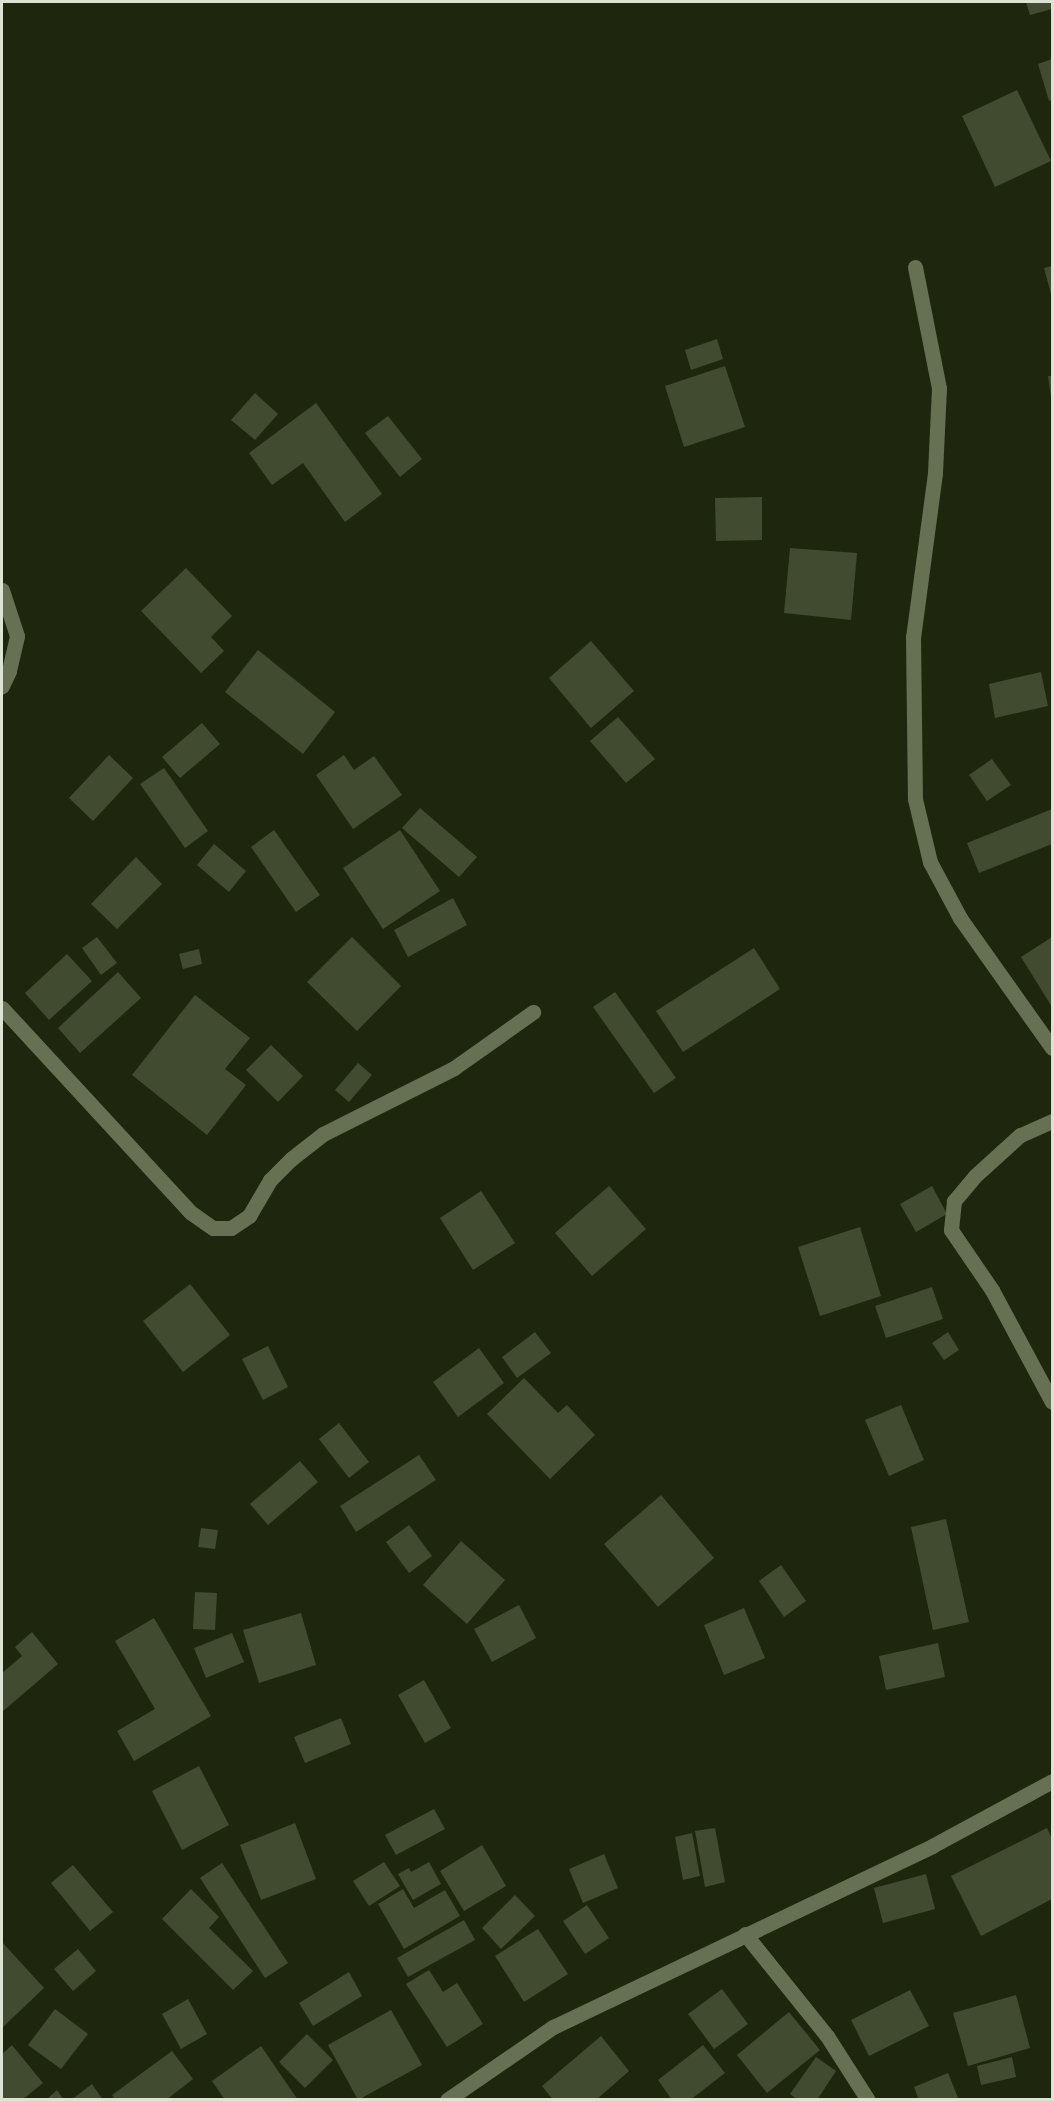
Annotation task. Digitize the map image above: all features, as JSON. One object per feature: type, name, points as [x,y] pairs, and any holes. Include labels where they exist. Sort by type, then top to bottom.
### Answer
[{"type":"street","points":[[915,267],[939,388],[935,473],[913,637],[915,799],[930,862],[960,918],[1053,1048]]},
{"type":"street","points":[[2,590],[17,636],[9,671],[2,686]]},
{"type":"street","points":[[2,1008],[190,1212],[213,1228],[231,1228],[249,1216],[270,1180],[291,1159],[323,1134],[454,1068],[533,1012]]},
{"type":"street","points":[[1053,1121],[1020,1135],[975,1176],[954,1202],[951,1230],[992,1290],[1053,1402]]},
{"type":"street","points":[[447,2100],[553,2027],[932,1846],[1053,1782]]},
{"type":"street","points":[[744,1934],[827,2036],[868,2100]]},
{"type":"building","points":[[1026,2],[1052,2],[1052,9],[1030,15]]},
{"type":"building","points":[[1052,59],[1052,100],[1049,101],[1038,64]]},
{"type":"building","points":[[1017,90],[1051,161],[995,187],[962,116]]},
{"type":"building","points":[[1052,266],[1052,298],[1044,268]]},
{"type":"building","points":[[717,339],[723,359],[691,370],[685,350]]},
{"type":"building","points":[[725,366],[745,427],[684,447],[665,386]]},
{"type":"building","points":[[1048,376],[1052,376],[1052,397],[1051,397]]},
{"type":"building","points":[[255,393],[278,414],[255,440],[231,420]]},
{"type":"building","points":[[316,403],[382,494],[345,522],[303,463],[272,485],[249,453]]},
{"type":"building","points":[[388,416],[422,459],[400,477],[365,433]]},
{"type":"building","points":[[762,497],[762,540],[716,541],[715,498]]},
{"type":"building","points":[[790,548],[857,553],[851,620],[784,613]]},
{"type":"building","points":[[186,568],[232,616],[211,637],[224,651],[201,673],[141,611]]},
{"type":"building","points":[[591,641],[634,691],[591,728],[549,678]]},
{"type":"building","points":[[258,650],[335,712],[303,754],[225,692]]},
{"type":"building","points":[[1041,672],[1048,706],[995,718],[989,684]]},
{"type":"building","points":[[618,717],[655,759],[626,783],[590,741]]},
{"type":"building","points":[[202,723],[220,744],[180,778],[162,757]]},
{"type":"building","points":[[109,755],[133,778],[93,821],[69,798]]},
{"type":"building","points":[[344,755],[354,770],[374,756],[402,795],[353,829],[316,775]]},
{"type":"building","points":[[992,759],[1011,785],[987,801],[969,775]]},
{"type":"building","points":[[164,768],[208,831],[185,848],[140,784]]},
{"type":"building","points":[[420,808],[477,857],[459,877],[402,828]]},
{"type":"building","points":[[1052,809],[1052,844],[979,873],[967,843]]},
{"type":"building","points":[[274,830],[320,895],[296,912],[251,847]]},
{"type":"building","points":[[400,830],[440,891],[383,929],[343,868]]},
{"type":"building","points":[[214,844],[246,871],[229,892],[197,865]]},
{"type":"building","points":[[136,857],[162,884],[117,929],[91,904]]},
{"type":"building","points":[[453,898],[467,925],[408,957],[394,930]]},
{"type":"building","points":[[97,937],[117,963],[101,975],[82,948]]},
{"type":"building","points":[[352,937],[401,986],[357,1031],[307,982]]},
{"type":"building","points":[[1052,937],[1052,1007],[1021,957]]},
{"type":"building","points":[[754,948],[780,989],[683,1052],[656,1011]]},
{"type":"building","points":[[199,949],[202,964],[183,969],[179,954]]},
{"type":"building","points":[[67,954],[92,981],[49,1020],[25,993]]},
{"type":"building","points":[[118,972],[141,998],[80,1053],[58,1028]]},
{"type":"building","points":[[615,992],[676,1078],[654,1093],[593,1007]]},
{"type":"building","points":[[195,995],[250,1038],[225,1069],[246,1085],[207,1135],[132,1075]]},
{"type":"building","points":[[271,1045],[303,1076],[278,1102],[246,1070]]},
{"type":"building","points":[[358,1063],[372,1075],[349,1102],[335,1090]]},
{"type":"building","points":[[609,1186],[646,1229],[592,1276],[555,1233]]},
{"type":"building","points":[[932,1186],[947,1214],[916,1232],[900,1204]]},
{"type":"building","points":[[481,1191],[515,1243],[473,1270],[440,1218]]},
{"type":"building","points":[[860,1227],[881,1296],[820,1316],[798,1247]]},
{"type":"building","points":[[190,1284],[230,1335],[183,1372],[143,1321]]},
{"type":"building","points":[[932,1287],[943,1319],[886,1338],[875,1306]]},
{"type":"building","points":[[535,1332],[551,1353],[517,1378],[502,1357]]},
{"type":"building","points":[[948,1332],[959,1350],[944,1360],[932,1343]]},
{"type":"building","points":[[268,1346],[288,1387],[263,1400],[242,1359]]},
{"type":"building","points":[[479,1348],[504,1383],[458,1417],[433,1382]]},
{"type":"building","points":[[524,1378],[558,1413],[567,1405],[595,1435],[550,1479],[487,1414]]},
{"type":"building","points":[[901,1405],[924,1460],[889,1476],[865,1420]]},
{"type":"building","points":[[339,1423],[369,1462],[349,1478],[319,1439]]},
{"type":"building","points":[[419,1455],[436,1480],[356,1532],[340,1506]]},
{"type":"building","points":[[300,1461],[318,1482],[268,1525],[250,1504]]},
{"type":"building","points":[[661,1495],[714,1558],[658,1607],[604,1544]]},
{"type":"building","points":[[946,1519],[969,1622],[933,1630],[911,1527]]},
{"type":"building","points":[[409,1525],[432,1556],[409,1573],[386,1542]]},
{"type":"building","points":[[201,1528],[218,1530],[215,1549],[198,1547]]},
{"type":"building","points":[[461,1541],[505,1580],[467,1624],[423,1585]]},
{"type":"building","points":[[781,1565],[806,1601],[784,1617],[759,1581]]},
{"type":"building","points":[[195,1592],[217,1593],[215,1630],[193,1629]]},
{"type":"building","points":[[519,1605],[536,1638],[492,1662],[474,1629]]},
{"type":"building","points":[[744,1608],[765,1658],[724,1675],[704,1625]]},
{"type":"building","points":[[301,1613],[316,1665],[259,1683],[243,1630]]},
{"type":"building","points":[[154,1618],[211,1716],[134,1761],[117,1731],[155,1709],[115,1641]]},
{"type":"building","points":[[32,1632],[58,1664],[2,1712],[2,1673],[22,1656],[15,1647]]},
{"type":"building","points":[[232,1633],[244,1662],[206,1678],[194,1648]]},
{"type":"building","points":[[938,1643],[945,1677],[886,1690],[879,1656]]},
{"type":"building","points":[[424,1680],[451,1728],[425,1743],[398,1695]]},
{"type":"building","points":[[341,1718],[351,1744],[305,1763],[294,1737]]},
{"type":"building","points":[[199,1766],[229,1825],[182,1850],[152,1791]]},
{"type":"building","points":[[434,1809],[445,1829],[396,1855],[385,1835]]},
{"type":"building","points":[[295,1823],[316,1879],[261,1900],[240,1845]]},
{"type":"building","points":[[715,1828],[725,1882],[705,1887],[695,1831]]},
{"type":"building","points":[[1047,1828],[1052,1839],[1052,1899],[981,1936],[951,1876]]},
{"type":"building","points":[[692,1833],[700,1876],[683,1880],[675,1837]]},
{"type":"building","points":[[482,1845],[506,1886],[464,1911],[440,1871]]},
{"type":"building","points":[[604,1854],[618,1888],[583,1903],[569,1869]]},
{"type":"building","points":[[384,1862],[400,1886],[369,1906],[353,1881]]},
{"type":"building","points":[[429,1862],[441,1884],[413,1900],[398,1874],[409,1868],[411,1872]]},
{"type":"building","points":[[222,1863],[288,1963],[265,1978],[200,1878]]},
{"type":"building","points":[[73,1865],[113,1912],[90,1931],[51,1883]]},
{"type":"building","points":[[926,1874],[935,1909],[883,1923],[874,1888]]},
{"type":"building","points":[[191,1889],[219,1917],[209,1928],[253,1971],[233,1990],[162,1919]]},
{"type":"building","points":[[403,1889],[414,1908],[445,1890],[460,1916],[404,1949],[378,1904]]},
{"type":"building","points":[[515,1895],[535,1916],[501,1949],[482,1928]]},
{"type":"building","points":[[587,1905],[609,1938],[585,1954],[563,1921]]},
{"type":"building","points":[[464,1920],[475,1940],[408,1977],[397,1958]]},
{"type":"building","points":[[538,1929],[568,1974],[524,2002],[495,1956]]},
{"type":"building","points":[[2,1942],[44,1988],[2,2028]]},
{"type":"building","points":[[78,1949],[96,1971],[73,1991],[54,1969]]},
{"type":"building","points":[[429,1970],[443,1992],[457,1983],[483,2024],[447,2047],[406,1984]]},
{"type":"building","points":[[349,1972],[362,1996],[313,2026],[299,2003]]},
{"type":"building","points":[[722,1989],[748,2024],[714,2049],[688,2014]]},
{"type":"building","points":[[910,1990],[929,2026],[869,2056],[851,2020]]},
{"type":"building","points":[[1016,1995],[1030,2048],[968,2066],[953,2013]]},
{"type":"building","points":[[188,1999],[207,2034],[181,2049],[162,2014]]},
{"type":"building","points":[[55,2009],[88,2034],[61,2069],[28,2045]]},
{"type":"building","points":[[391,2010],[422,2065],[358,2100],[328,2045]]},
{"type":"building","points":[[789,2012],[820,2050],[767,2093],[737,2055]]},
{"type":"building","points":[[307,2034],[333,2060],[305,2088],[279,2062]]},
{"type":"building","points":[[601,2036],[629,2071],[596,2100],[553,2100],[542,2086]]},
{"type":"building","points":[[12,2045],[43,2083],[22,2100],[2,2100],[2,2054]]},
{"type":"building","points":[[703,2045],[725,2073],[690,2100],[672,2100],[658,2080]]},
{"type":"building","points":[[261,2046],[298,2100],[225,2100],[212,2081]]},
{"type":"building","points":[[172,2051],[193,2079],[166,2100],[115,2100],[112,2095]]},
{"type":"building","points":[[816,2057],[836,2071],[817,2100],[798,2100],[790,2094]]},
{"type":"building","points":[[1012,2057],[1016,2077],[981,2085],[977,2066]]},
{"type":"building","points":[[948,2073],[959,2100],[919,2100],[914,2087]]},
{"type":"building","points":[[92,2084],[103,2100],[71,2100]]},
{"type":"building","points":[[57,2090],[64,2100],[46,2100]]}]
